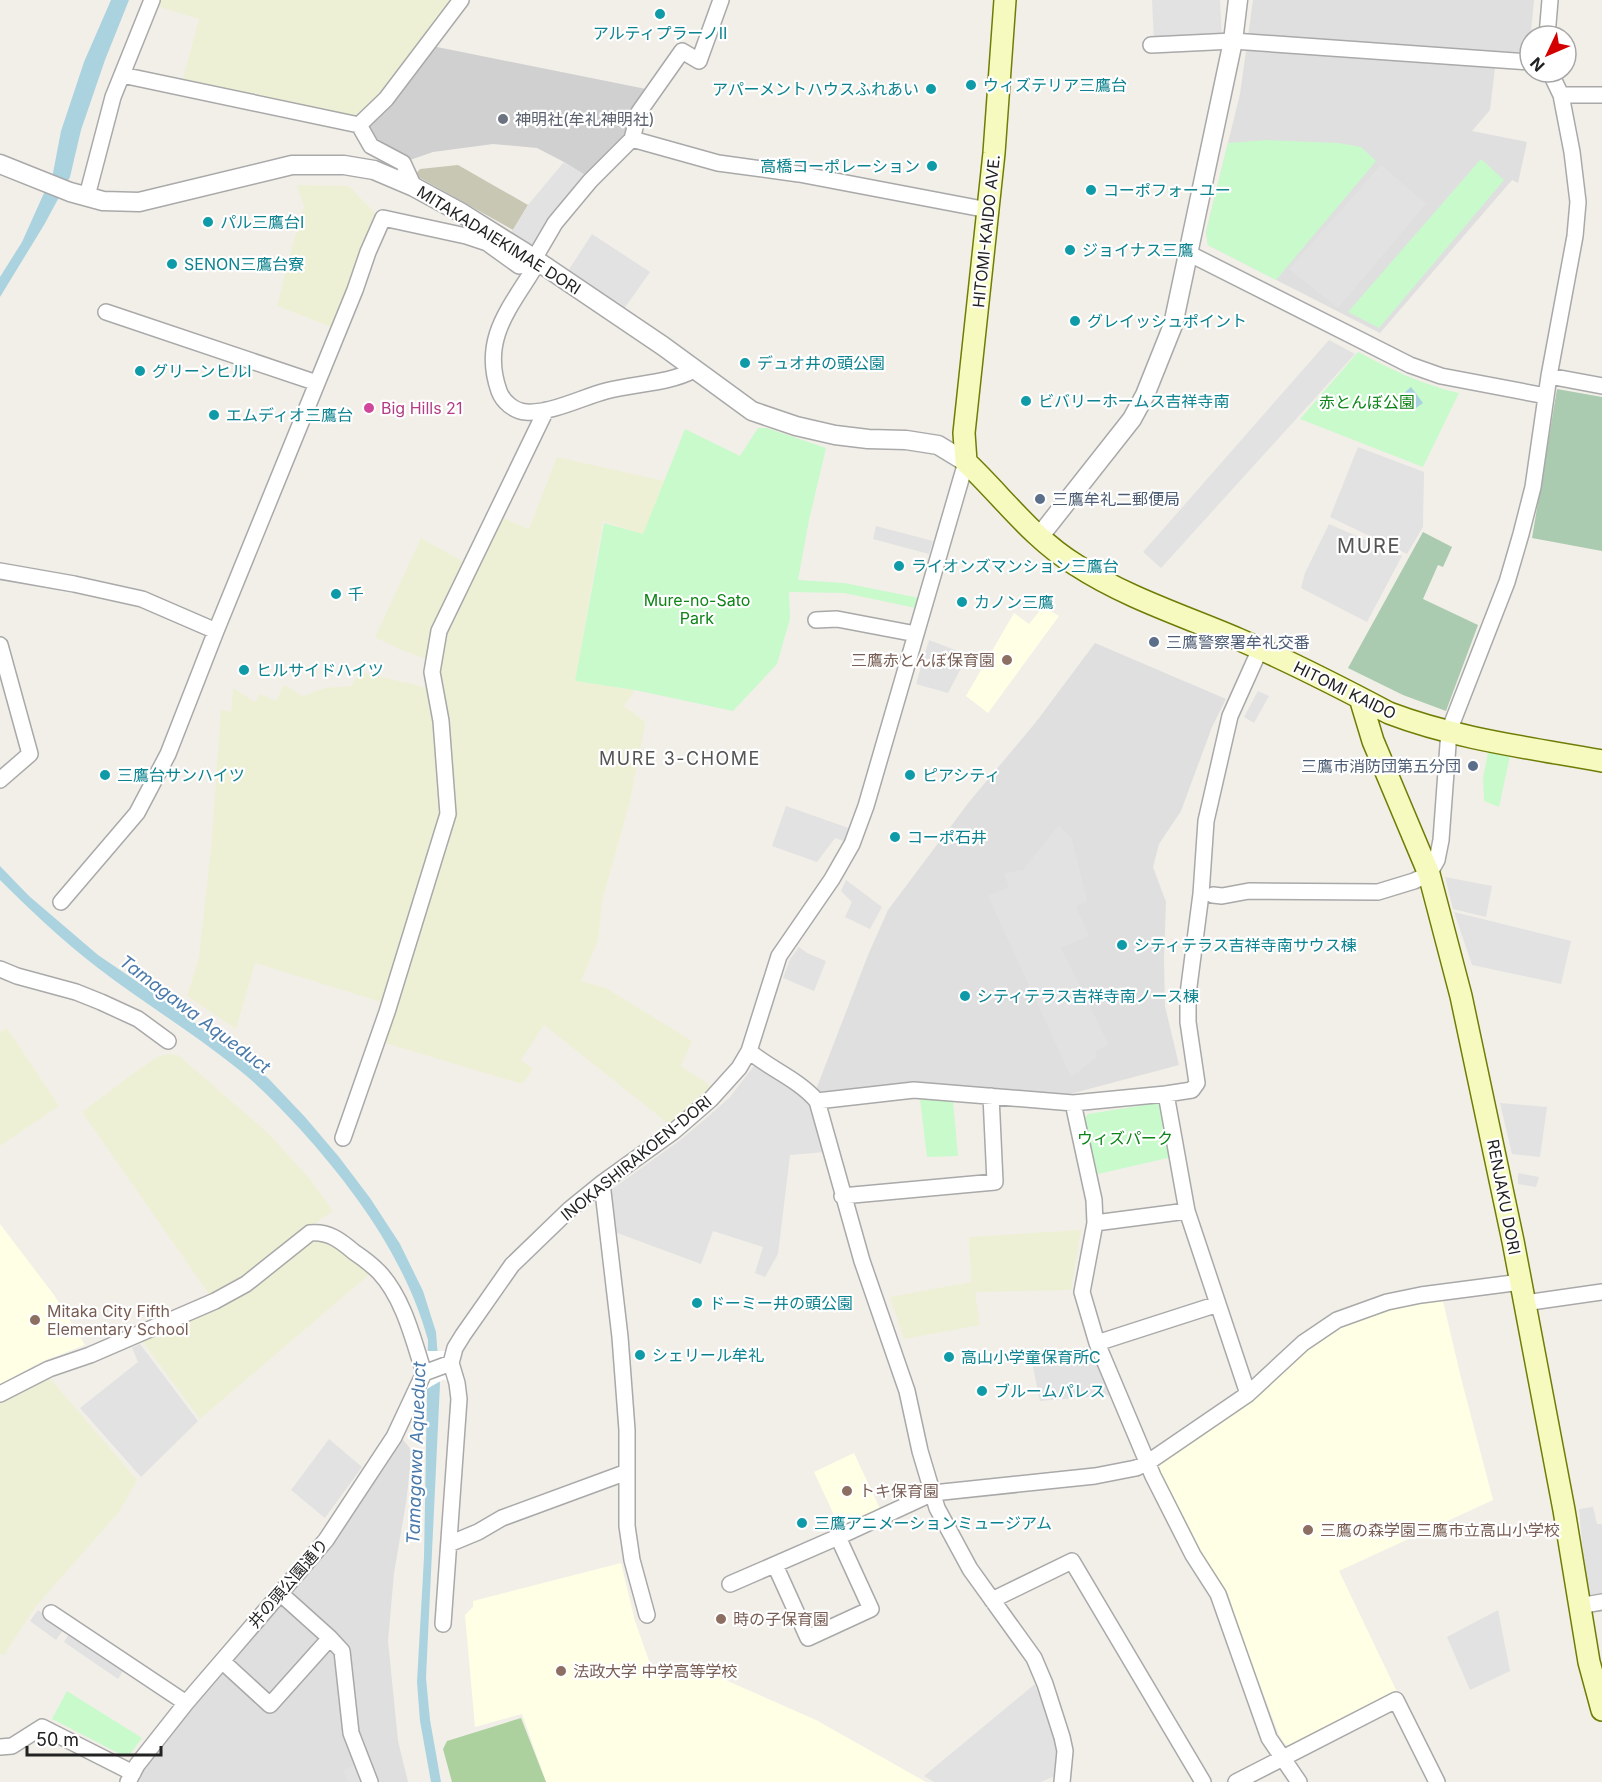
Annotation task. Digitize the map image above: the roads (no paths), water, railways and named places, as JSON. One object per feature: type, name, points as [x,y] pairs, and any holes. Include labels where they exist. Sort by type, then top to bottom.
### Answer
[{"type":"main road","name":"HITOMI-KAIDO AVE.","points":[[966,462],[964,433],[988,210],[1005,0]]},
{"type":"main road","name":"HITOMI KAIDO","points":[[966,462],[1039,537],[1076,565],[1117,587],[1260,649],[1389,713],[1410,721],[1449,731],[1602,761]]},
{"type":"main road","name":"RENJAKU DORI","points":[[1360,698],[1373,741],[1429,874],[1458,982],[1522,1292],[1564,1510],[1579,1606],[1602,1710]]},
{"type":"street","points":[[78,194],[113,97],[152,0]]},
{"type":"street","points":[[359,125],[386,99],[461,0]]},
{"type":"street","points":[[694,370],[681,377],[617,388],[546,410],[529,412],[511,406],[502,400],[494,377],[493,350],[498,327],[555,223],[591,181],[632,139],[639,112],[682,51],[699,61],[721,0]]},
{"type":"street","points":[[1039,537],[1132,420],[1146,395],[1173,325],[1233,41],[1239,0]]},
{"type":"street","points":[[1548,24],[1550,0]]},
{"type":"street","points":[[1151,45],[1233,41],[1518,61]]},
{"type":"street","points":[[122,75],[359,125],[371,146],[403,164],[414,187]]},
{"type":"street","points":[[1214,895],[1222,896],[1249,891],[1378,892],[1429,874],[1437,860],[1449,731],[1507,582],[1533,487],[1549,376],[1575,236],[1578,202],[1572,152],[1561,95],[1556,84]]},
{"type":"street","points":[[1561,95],[1602,95]]},
{"type":"street","points":[[632,139],[718,163],[799,174],[988,210]]},
{"type":"street","name":"MITAKADAIEKIMAE DORI","points":[[0,164],[33,178],[103,201],[139,202],[292,165],[344,165],[374,170],[414,187],[460,212],[536,260],[663,346],[752,411],[796,426],[835,435],[938,445],[966,462]]},
{"type":"street","points":[[62,903],[137,813],[168,754],[383,218],[466,236],[487,243],[519,266],[536,260]]},
{"type":"street","points":[[1188,253],[1410,365],[1441,376],[1546,396]]},
{"type":"street","points":[[106,312],[317,383]]},
{"type":"street","points":[[1549,376],[1602,386]]},
{"type":"street","points":[[343,1138],[387,1012],[448,814],[441,721],[432,672],[439,631],[546,410]]},
{"type":"street","name":"INOKASHIRAKOEN-DORI","points":[[449,1363],[463,1335],[512,1265],[570,1209],[603,1182],[673,1132],[711,1099],[740,1068],[749,1051],[779,956],[832,879],[852,844],[870,795],[966,462]]},
{"type":"street","points":[[0,571],[142,599],[216,631]]},
{"type":"street","points":[[816,620],[837,619],[916,634]]},
{"type":"street","points":[[0,645],[30,754],[0,780]]},
{"type":"street","points":[[817,1101],[914,1090],[1073,1103],[1192,1090],[1197,1083],[1188,1022],[1188,994],[1201,894],[1206,821],[1230,716],[1260,649]]},
{"type":"street","points":[[0,969],[101,1002],[138,1019],[168,1041]]},
{"type":"street","points":[[749,1051],[783,1072],[817,1101],[862,1261],[907,1391],[920,1450],[938,1508],[952,1540],[970,1569],[1034,1658],[1056,1715],[1065,1751],[1062,1782]]},
{"type":"street","points":[[1166,1094],[1186,1210],[1248,1394]]},
{"type":"street","points":[[842,1196],[995,1182],[991,1096]]},
{"type":"street","points":[[1073,1103],[1089,1175],[1095,1223],[1082,1292],[1097,1343],[1147,1464],[1193,1555],[1218,1594],[1269,1738],[1299,1782]]},
{"type":"street","points":[[603,1182],[620,1337],[627,1472],[627,1526],[632,1560],[647,1615]]},
{"type":"street","points":[[1095,1223],[1186,1210]]},
{"type":"street","points":[[0,1394],[49,1369],[90,1355],[215,1301],[246,1284],[310,1233],[319,1232],[332,1235],[379,1272],[391,1288],[405,1317],[425,1372],[449,1363],[457,1383],[459,1399],[443,1624]]},
{"type":"street","points":[[730,1584],[933,1493],[1095,1476],[1147,1464],[1248,1394],[1296,1349],[1337,1320],[1387,1302],[1410,1297],[1522,1292],[1602,1292]]},
{"type":"street","points":[[1097,1343],[1218,1304]]},
{"type":"street","name":"井の頭公園通り","points":[[131,1778],[137,1766],[186,1703],[326,1540],[394,1437],[425,1372]]},
{"type":"street","points":[[448,1544],[478,1532],[502,1518],[627,1472]]},
{"type":"street","points":[[775,1565],[808,1638],[871,1609],[838,1537]]},
{"type":"street","points":[[992,1600],[1072,1561],[1203,1782]]},
{"type":"street","points":[[281,1594],[342,1651],[351,1733],[370,1782]]},
{"type":"street","points":[[1579,1606],[1602,1602]]},
{"type":"street","points":[[51,1613],[186,1703]]},
{"type":"street","points":[[222,1661],[270,1705],[330,1638]]},
{"type":"street","points":[[1236,1782],[1396,1700],[1437,1782]]},
{"type":"street","points":[[0,1747],[12,1746],[42,1727],[131,1778]]},
{"type":"water","points":[[111,0],[129,0],[81,130],[70,177],[0,297],[0,277],[22,242],[53,173],[61,131],[84,62]]},
{"type":"water","points":[[1411,387],[1423,403],[1416,408],[1409,408],[1403,402],[1402,395]]},
{"type":"water","points":[[0,866],[29,896],[98,955],[167,1002],[268,1078],[339,1157],[370,1198],[400,1244],[423,1291],[436,1332],[440,1384],[426,1678],[430,1720],[441,1782],[431,1782],[420,1721],[417,1682],[424,1557],[428,1340],[406,1282],[392,1254],[359,1201],[320,1152],[278,1106],[255,1083],[221,1056],[85,958],[0,880]]},
{"type":"place","name":"アルティプラーノⅡ","points":[[660,14]]},
{"type":"place","name":"ウィズテリア三鷹台","points":[[971,85]]},
{"type":"place","name":"アパーメントハウスふれあい","points":[[931,89]]},
{"type":"place","name":"神明社(牟礼神明社)","points":[[503,119]]},
{"type":"place","name":"高橋コーポレーション","points":[[932,166]]},
{"type":"place","name":"コーポフォーユー","points":[[1091,190]]},
{"type":"place","name":"パル三鷹台Ⅰ","points":[[208,222]]},
{"type":"place","name":"ジョイナス三鷹","points":[[1070,250]]},
{"type":"place","name":"SENON三鷹台寮","points":[[172,264]]},
{"type":"place","name":"グレイッシュポイント","points":[[1075,321]]},
{"type":"place","name":"デュオ井の頭公園","points":[[745,363]]},
{"type":"place","name":"グリーンヒルⅠ","points":[[140,371]]},
{"type":"place","name":"ビバリーホームス吉祥寺南","points":[[1026,401]]},
{"type":"place","name":"Big Hills 21","points":[[369,408]]},
{"type":"place","name":"エムディオ三鷹台","points":[[214,415]]},
{"type":"place","name":"三鷹牟礼二郵便局","points":[[1040,499]]},
{"type":"place","name":"ライオンズマンション三鷹台","points":[[899,566]]},
{"type":"place","name":"千","points":[[336,594]]},
{"type":"place","name":"カノン三鷹","points":[[962,602]]},
{"type":"place","name":"三鷹警察署牟礼交番","points":[[1154,642]]},
{"type":"place","name":"三鷹赤とんぼ保育園","points":[[1007,660]]},
{"type":"place","name":"ヒルサイドハイツ","points":[[244,670]]},
{"type":"place","name":"三鷹市消防団第五分団","points":[[1473,766]]},
{"type":"place","name":"三鷹台サンハイツ","points":[[105,775]]},
{"type":"place","name":"ピアシティ","points":[[910,775]]},
{"type":"place","name":"コーポ石井","points":[[895,837]]},
{"type":"place","name":"シティテラス吉祥寺南サウス棟","points":[[1122,945]]},
{"type":"place","name":"シティテラス吉祥寺南ノース棟","points":[[965,996]]},
{"type":"place","name":"ドーミー井の頭公園","points":[[697,1303]]},
{"type":"place","name":"Mitaka City Fifth Elementary School","points":[[35,1320]]},
{"type":"place","name":"シェリール牟礼","points":[[640,1355]]},
{"type":"place","name":"高山小学童保育所C","points":[[949,1357]]},
{"type":"place","name":"ブルームパレス","points":[[982,1391]]},
{"type":"place","name":"トキ保育園","points":[[847,1491]]},
{"type":"place","name":"三鷹アニメーションミュージアム","points":[[802,1523]]},
{"type":"place","name":"三鷹の森学園三鷹市立高山小学校","points":[[1308,1530]]},
{"type":"place","name":"時の子保育園","points":[[721,1619]]},
{"type":"place","name":"法政大学 中学高等学校","points":[[561,1671]]},
{"type":"district","name":"MURE","points":[[1369,546]]},
{"type":"district","name":"MURE 3-CHOME","points":[[680,758]]},
{"type":"park label","name":"赤とんぼ公園","points":[[1367,402]]},
{"type":"park label","name":"Mure-no-Sato Park","points":[[697,609]]},
{"type":"park label","name":"ウィズパーク","points":[[1125,1138]]},
{"type":"water label","name":"Tamagawa Aqueduct","points":[[195,1014]]},
{"type":"water label","name":"Tamagawa Aqueduct","points":[[416,1453]]}]
